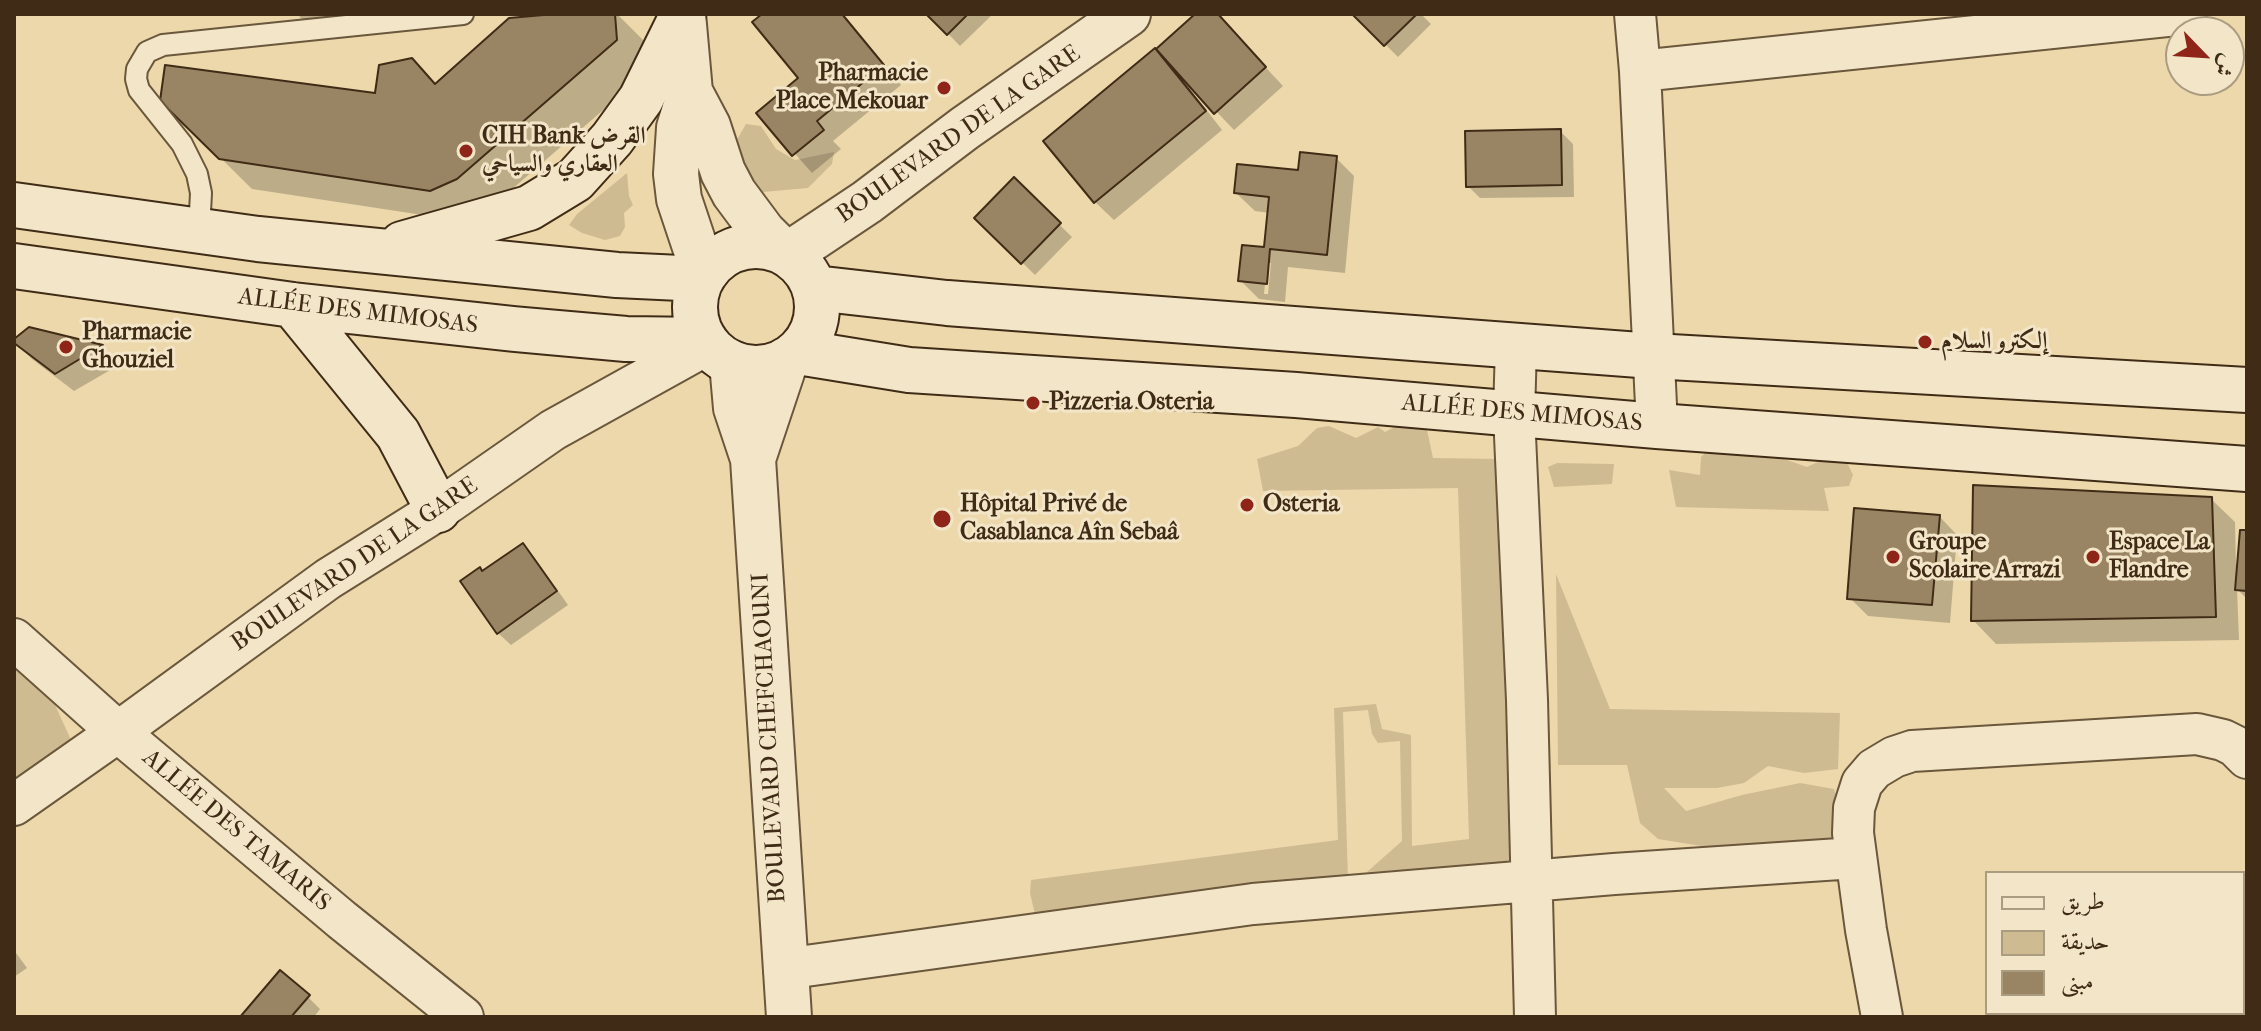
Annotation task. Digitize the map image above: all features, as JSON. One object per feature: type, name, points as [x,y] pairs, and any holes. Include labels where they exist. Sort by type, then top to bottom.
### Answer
[{"type":"main road","points":[[379,250],[529,208],[575,180],[612,139],[641,99],[683,14]]},
{"type":"main road","points":[[683,14],[690,92],[679,128],[676,174],[679,199],[705,275]]},
{"type":"main road","name":"BOULEVARD DE LA GARE","points":[[794,264],[867,202],[965,128],[1128,14]]},
{"type":"main road","points":[[690,92],[708,126],[723,172],[734,193],[794,264],[817,305],[809,338],[792,356],[769,367],[750,368],[715,349],[695,310],[697,294],[705,275],[719,260],[737,249],[758,245],[794,264],[947,303],[1653,356],[2247,390]]},
{"type":"main road","points":[[14,205],[199,231],[617,275],[705,275]]},
{"type":"main road","name":"ALLÉE DES MIMOSAS","points":[[14,266],[293,305],[715,349]]},
{"type":"main road","points":[[293,305],[398,434],[438,510]]},
{"type":"main road","name":"BOULEVARD CHEFCHAOUNI","points":[[715,349],[753,459],[789,1017]]},
{"type":"main road","name":"ALLÉE DES MIMOSAS","points":[[792,356],[909,370],[1296,395],[1657,426],[2247,469]]},
{"type":"main road","name":"BOULEVARD CHEFCHAOUNI","points":[[753,459],[792,356]]},
{"type":"street","points":[[1640,71],[2186,14]]},
{"type":"street","points":[[1637,16],[1657,426]]},
{"type":"street","points":[[1516,346],[1514,414],[1535,1017]]},
{"type":"street","name":"BOULEVARD DE LA GARE","points":[[14,805],[328,579],[438,510],[553,430],[715,349]]},
{"type":"street","name":"ALLÉE DES TAMARIS","points":[[14,639],[118,732],[463,1017]]},
{"type":"street","points":[[1882,1017],[1855,858],[1854,808],[1862,783],[1874,769],[1912,751],[2197,734],[2223,740],[2247,758]]},
{"type":"street","points":[[784,969],[1200,910],[1715,866],[1855,858]]},
{"type":"lane","points":[[199,231],[201,193],[197,174],[189,156],[139,90],[137,69],[147,52],[163,45],[463,14]]},
{"type":"green space","points":[[746,124],[761,126],[776,149],[795,160],[834,152],[832,164],[808,188],[752,193],[735,143]]},
{"type":"green space","points":[[627,173],[633,205],[624,213],[625,227],[620,236],[605,240],[569,225],[577,214]]},
{"type":"green space","points":[[1404,422],[1427,430],[1433,458],[1501,459],[1512,864],[1367,872],[1402,841],[1400,741],[1378,743],[1372,734],[1368,710],[1343,712],[1348,881],[1037,923],[1030,893],[1031,880],[1338,840],[1334,708],[1376,704],[1382,729],[1411,735],[1412,846],[1469,839],[1458,488],[1263,491],[1257,459],[1298,446],[1317,428],[1329,426],[1356,438],[1378,427],[1385,432]]},
{"type":"green space","points":[[1716,442],[1750,447],[1807,467],[1835,454],[1845,458],[1853,475],[1849,486],[1824,488],[1829,511],[1676,507],[1669,470],[1700,475],[1701,457]]},
{"type":"green space","points":[[1557,463],[1614,464],[1612,484],[1554,487],[1548,467]]},
{"type":"green space","points":[[1556,574],[1610,709],[1840,713],[1838,769],[1804,773],[1768,766],[1744,783],[1717,788],[1664,788],[1686,811],[1800,783],[1834,789],[1840,812],[1836,835],[1822,848],[1751,854],[1658,839],[1640,823],[1627,765],[1558,765]]},
{"type":"green space","points":[[14,661],[50,694],[72,742],[14,783]]},
{"type":"building","points":[[615,14],[617,40],[457,179],[430,191],[219,159],[160,101],[165,65],[375,93],[379,65],[412,58],[435,84],[509,18]]},
{"type":"building","points":[[762,14],[842,14],[884,65],[817,121],[824,130],[792,156],[756,113],[798,78],[752,22]]},
{"type":"building","points":[[926,14],[968,14],[947,35]]},
{"type":"building","points":[[1195,14],[1218,14],[1266,67],[1214,114],[1156,49]]},
{"type":"building","points":[[1352,14],[1417,14],[1384,46]]},
{"type":"building","points":[[1155,48],[1206,111],[1094,203],[1043,141]]},
{"type":"building","points":[[1561,129],[1562,185],[1466,187],[1465,131]]},
{"type":"building","points":[[1300,152],[1337,156],[1327,255],[1270,249],[1267,284],[1238,281],[1242,245],[1264,247],[1269,197],[1234,193],[1237,164],[1298,170]]},
{"type":"building","points":[[1014,177],[1061,223],[1021,264],[974,218]]},
{"type":"building","points":[[29,327],[103,345],[55,374],[14,343],[14,339]]},
{"type":"building","name":"Espace La Flandre","points":[[1973,485],[2212,497],[2216,617],[1971,621]]},
{"type":"building","name":"Groupe Scolaire Arrazi","points":[[1854,508],[1940,515],[1932,605],[1847,599]]},
{"type":"building","points":[[2240,530],[2247,530],[2247,591],[2235,590]]},
{"type":"building","points":[[523,543],[557,591],[497,634],[460,581],[480,567],[482,571]]},
{"type":"building","points":[[280,970],[310,995],[291,1017],[240,1017]]},
{"type":"place","name":"Pharmacie Place Mekouar","points":[[944,88]]},
{"type":"place","name":"CIH Bank القرض العقاري والسياحي","points":[[466,151]]},
{"type":"place","name":"إلكترو السلام","points":[[1925,342]]},
{"type":"place","name":"Pharmacie Ghouziel","points":[[66,347]]},
{"type":"place","name":"Pizzeria Osteria","points":[[1033,403]]},
{"type":"place","name":"Osteria","points":[[1247,505]]},
{"type":"place","name":"Hôpital Privé de Casablanca Aîn Sebaâ","points":[[942,519]]},
{"type":"place","name":"Groupe Scolaire Arrazi","points":[[1893,557]]},
{"type":"place","name":"Espace La Flandre","points":[[2093,557]]}]
